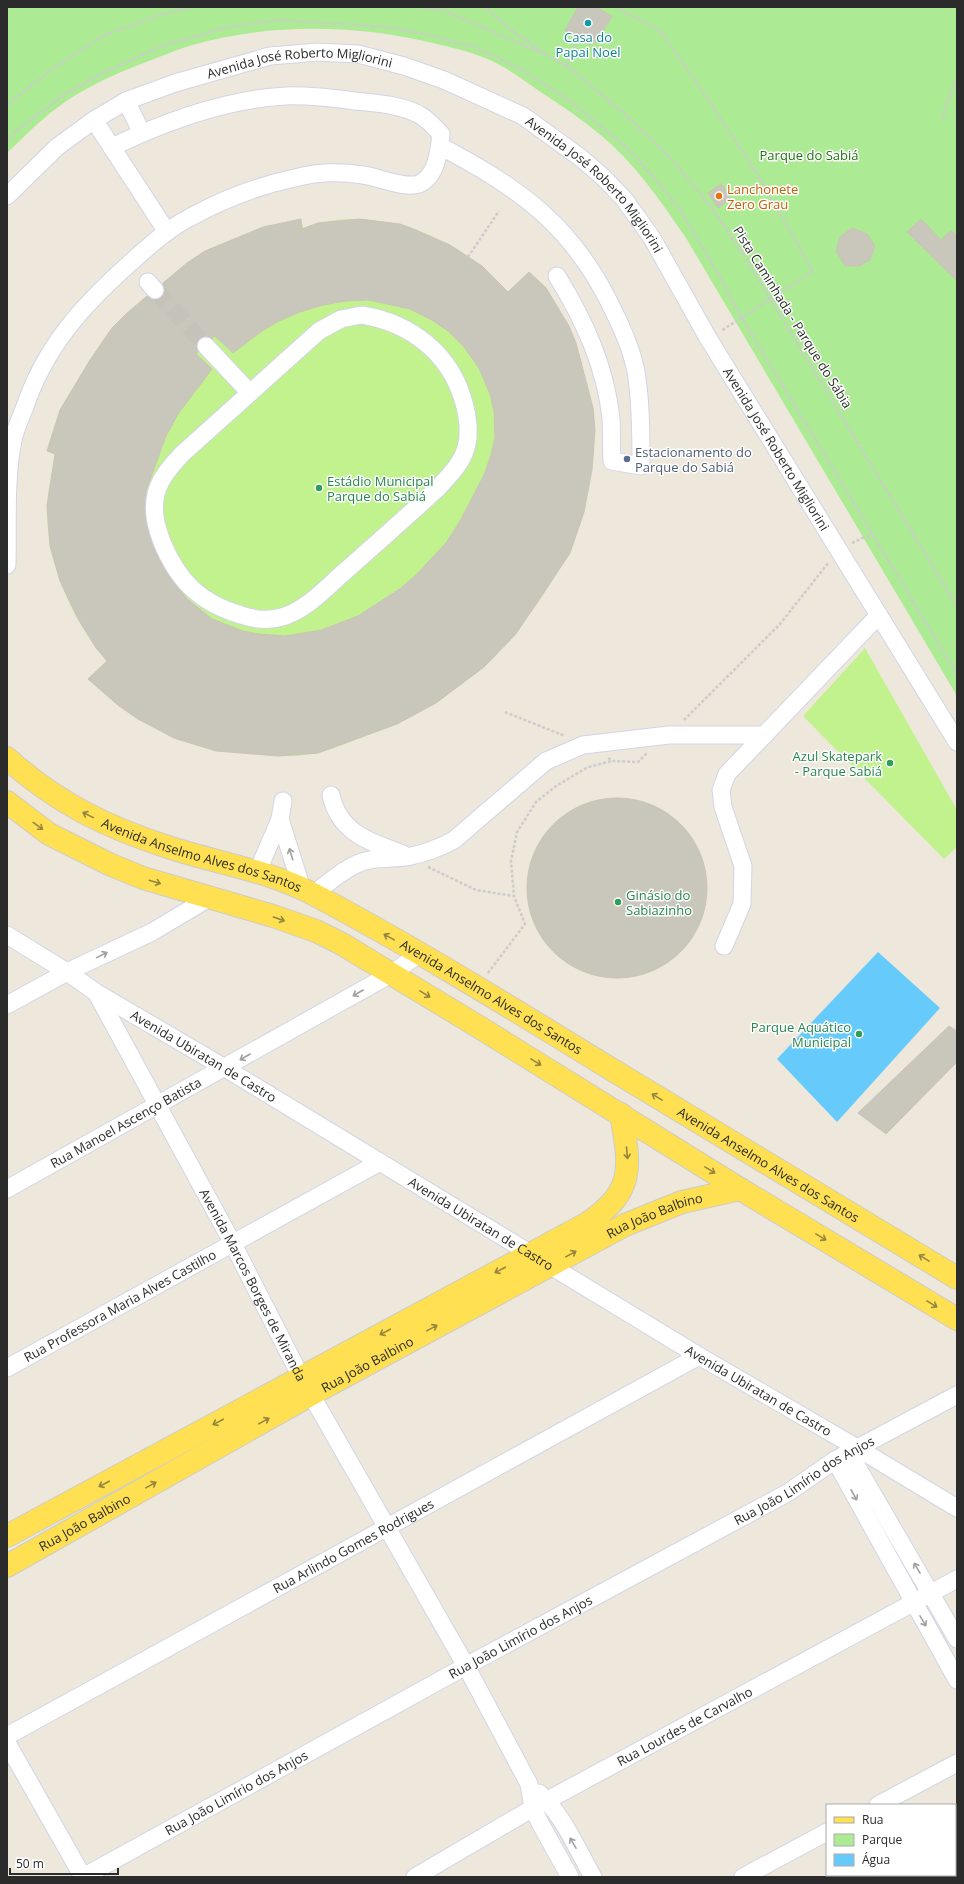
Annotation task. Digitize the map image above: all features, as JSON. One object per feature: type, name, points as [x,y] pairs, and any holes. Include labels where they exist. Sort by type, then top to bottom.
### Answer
[{"type":"main road","name":"Avenida Anselmo Alves dos Santos","points":[[7,758],[31,779],[58,798],[86,814],[118,829],[169,847],[258,873],[308,891],[419,954],[957,1278]]},
{"type":"main road","points":[[11,811],[49,834],[109,864],[143,878],[273,916],[316,932],[342,944],[621,1114],[740,1189],[957,1319]]},
{"type":"main road","name":"Rua João Balbino","points":[[7,1566],[307,1385],[532,1253],[593,1219],[609,1207],[621,1190],[628,1166],[628,1152],[621,1114]]},
{"type":"main road","name":"Rua João Balbino","points":[[7,1536],[307,1385],[551,1265],[625,1225],[655,1211],[682,1202],[740,1189]]},
{"type":"street","name":"Avenida José Roberto Migliorini","points":[[7,196],[57,148],[94,120],[126,101],[175,83],[270,56],[318,52],[358,54],[404,66],[444,80],[523,116],[581,158],[604,178],[624,199],[652,238],[708,338],[957,742]]},
{"type":"street","points":[[7,565],[10,460],[14,438],[36,378],[58,340],[83,307],[102,288],[167,232],[188,218],[243,192],[301,176],[330,173],[363,175],[404,184],[417,184],[423,181],[431,172],[440,146],[441,134],[423,117],[406,110],[325,96],[286,96],[249,100],[208,109],[142,133],[112,147]]},
{"type":"street","points":[[126,101],[142,133]]},
{"type":"street","points":[[94,120],[167,232]]},
{"type":"street","points":[[440,146],[500,179],[534,204],[560,229],[580,252],[605,292],[626,337],[637,376],[641,417],[640,466],[612,461],[611,419],[601,370],[590,336],[577,308],[557,276]]},
{"type":"street","points":[[362,315],[378,318],[399,325],[419,337],[430,346],[452,371],[461,389],[468,420],[467,447],[462,459],[453,472],[436,490],[317,596],[291,614],[275,619],[246,617],[225,610],[198,595],[183,579],[172,563],[158,530],[155,516],[156,496],[159,485],[167,471],[182,454],[250,393],[319,331],[341,319],[362,315]]},
{"type":"street","points":[[206,346],[250,393]]},
{"type":"street","points":[[724,946],[742,904],[743,866],[723,807],[721,790],[727,774],[879,615]]},
{"type":"street","points":[[280,819],[308,891],[363,861],[376,858],[411,856],[437,849],[454,840],[546,762],[583,744],[669,735],[765,735]]},
{"type":"street","points":[[331,795],[334,808],[345,824],[357,834],[372,843],[411,856]]},
{"type":"street","points":[[258,873],[280,819],[283,801]]},
{"type":"street","points":[[7,1005],[67,972],[152,932],[209,898]]},
{"type":"street","name":"Avenida Ubiratan de Castro","points":[[7,935],[67,972],[97,994],[225,1068],[532,1253],[699,1356],[848,1454],[957,1508]]},
{"type":"street","name":"Rua Manoel Ascenço Batista","points":[[7,1189],[392,974],[419,954]]},
{"type":"street","name":"Avenida Marcos Borges de Miranda","points":[[97,994],[233,1244],[307,1385],[466,1666],[540,1805],[570,1877]]},
{"type":"street","name":"Rua Professora Maria Alves Castilho","points":[[7,1368],[380,1162]]},
{"type":"street","name":"Rua Arlindo Gomes Rodrigues","points":[[7,1736],[699,1356]]},
{"type":"street","name":"Rua João Limírio dos Anjos","points":[[83,1877],[466,1666],[788,1492],[848,1454],[957,1395]]},
{"type":"street","points":[[848,1454],[932,1593],[957,1639]]},
{"type":"street","points":[[848,1454],[912,1602],[957,1680]]},
{"type":"street","name":"Rua Lourdes de Carvalho","points":[[415,1877],[540,1805],[912,1602],[957,1579]]},
{"type":"street","points":[[7,1743],[83,1877]]},
{"type":"street","points":[[880,1804],[957,1763]]},
{"type":"street","name":"Avenida Marcos Borges de Miranda","points":[[540,1805],[593,1877]]},
{"type":"street","points":[[743,1877],[826,1833]]},
{"type":"path","points":[[7,105],[52,69],[103,36],[159,15],[192,7]]},
{"type":"path","name":"Pista Caminhada - Parque do Sábia","points":[[418,7],[446,11],[549,56],[566,66],[620,110],[682,170],[728,231],[957,606]]},
{"type":"path","points":[[484,7],[514,32],[549,56]]},
{"type":"path","points":[[616,7],[660,31],[697,83],[759,177],[814,270],[770,300],[708,338]]},
{"type":"path","points":[[566,66],[579,39]]},
{"type":"path","points":[[943,119],[945,106],[957,79]]},
{"type":"path","points":[[468,257],[499,211]]},
{"type":"path","points":[[669,735],[780,624],[838,550],[871,534]]},
{"type":"path","points":[[505,712],[549,728],[583,744]]},
{"type":"path","points":[[493,978],[487,974],[525,924],[514,896],[511,861],[517,832],[536,802],[556,786],[588,767],[613,761],[638,762],[648,753]]},
{"type":"path","points":[[607,757],[613,761]]},
{"type":"path","points":[[427,867],[476,890],[514,896]]},
{"type":"green space","name":"Parque do Sabiá","points":[[7,7],[957,7],[957,696],[686,238],[633,166],[612,145],[577,116],[520,77],[492,61],[463,50],[395,35],[336,29],[276,30],[218,39],[189,46],[108,78],[66,101],[37,124],[7,153]]},
{"type":"green space","name":"Estádio Municipal Parque do Sabiá","points":[[301,219],[303,228],[326,222],[349,219],[373,220],[396,224],[419,231],[462,252],[488,272],[508,292],[529,272],[546,287],[569,326],[576,343],[593,408],[595,430],[592,470],[570,553],[515,635],[484,667],[436,703],[397,724],[318,753],[298,756],[278,756],[216,751],[174,738],[119,706],[88,679],[107,661],[94,645],[72,608],[56,568],[51,547],[47,506],[55,454],[47,451],[60,410],[90,360],[112,328],[126,314],[187,263],[205,251]]},
{"type":"green space","name":"Azul Skatepark - Parque Sabiá","points":[[865,648],[957,810],[957,847],[944,859],[803,716]]},
{"type":"water","name":"Parque Aquático Municipal","points":[[878,952],[940,1008],[837,1122],[777,1059]]},
{"type":"building","name":"Casa do Papai Noel","points":[[578,7],[596,7],[612,16],[596,43],[592,40],[590,45],[565,30]]},
{"type":"building","name":"Lanchonete Zero Grau","points":[[721,184],[731,199],[718,208],[708,193]]},
{"type":"building","name":"Estádio Municipal Parque do Sabiá","points":[[301,219],[302,229],[318,223],[359,219],[400,224],[450,245],[482,266],[508,292],[529,272],[546,288],[569,326],[576,343],[593,408],[595,430],[592,470],[584,512],[570,553],[515,635],[484,667],[436,703],[397,724],[318,753],[278,756],[216,751],[174,738],[138,719],[119,706],[88,679],[107,661],[96,648],[77,617],[60,581],[50,546],[47,506],[55,454],[47,451],[60,410],[90,360],[112,328],[147,296],[152,300],[161,298],[165,293],[163,283],[187,263],[205,251],[263,227]],"holes":[[[369,300],[410,309],[432,320],[448,331],[464,347],[479,368],[490,394],[494,411],[495,437],[484,475],[460,521],[446,543],[416,575],[401,588],[358,616],[321,630],[285,636],[259,634],[243,631],[212,619],[187,599],[167,573],[153,545],[145,513],[146,491],[166,436],[178,414],[212,369],[196,354],[198,352],[197,343],[203,336],[212,339],[215,336],[233,353],[262,331],[279,321],[300,312],[323,305],[346,301]]]},
{"type":"building","points":[[921,219],[941,240],[951,230],[957,236],[957,281],[907,232]]},
{"type":"building","points":[[852,228],[867,234],[875,246],[870,260],[859,266],[845,266],[836,251],[840,237]]},
{"type":"building","name":"Ginásio do Sabiazinho","points":[[626,798],[635,799],[660,808],[681,824],[697,845],[706,870],[706,906],[697,931],[681,952],[660,968],[652,971],[635,977],[608,978],[599,977],[574,968],[560,958],[547,945],[537,931],[528,906],[527,879],[528,870],[537,845],[547,831],[560,818],[574,808],[599,799]]},
{"type":"building","points":[[949,1026],[957,1031],[957,1062],[886,1134],[858,1113]]},
{"type":"tunnel","points":[[155,290],[206,346]]},
{"type":"place","name":"Casa do Papai Noel","points":[[588,23]]},
{"type":"place","name":"Lanchonete Zero Grau","points":[[719,196]]},
{"type":"place","name":"Estacionamento do Parque do Sabiá","points":[[627,459]]},
{"type":"place","name":"Estádio Municipal Parque do Sabiá","points":[[319,488]]},
{"type":"place","name":"Azul Skatepark - Parque Sabiá","points":[[890,763]]},
{"type":"place","name":"Ginásio do Sabiazinho","points":[[618,902]]},
{"type":"place","name":"Parque Aquático Municipal","points":[[859,1034]]}]
